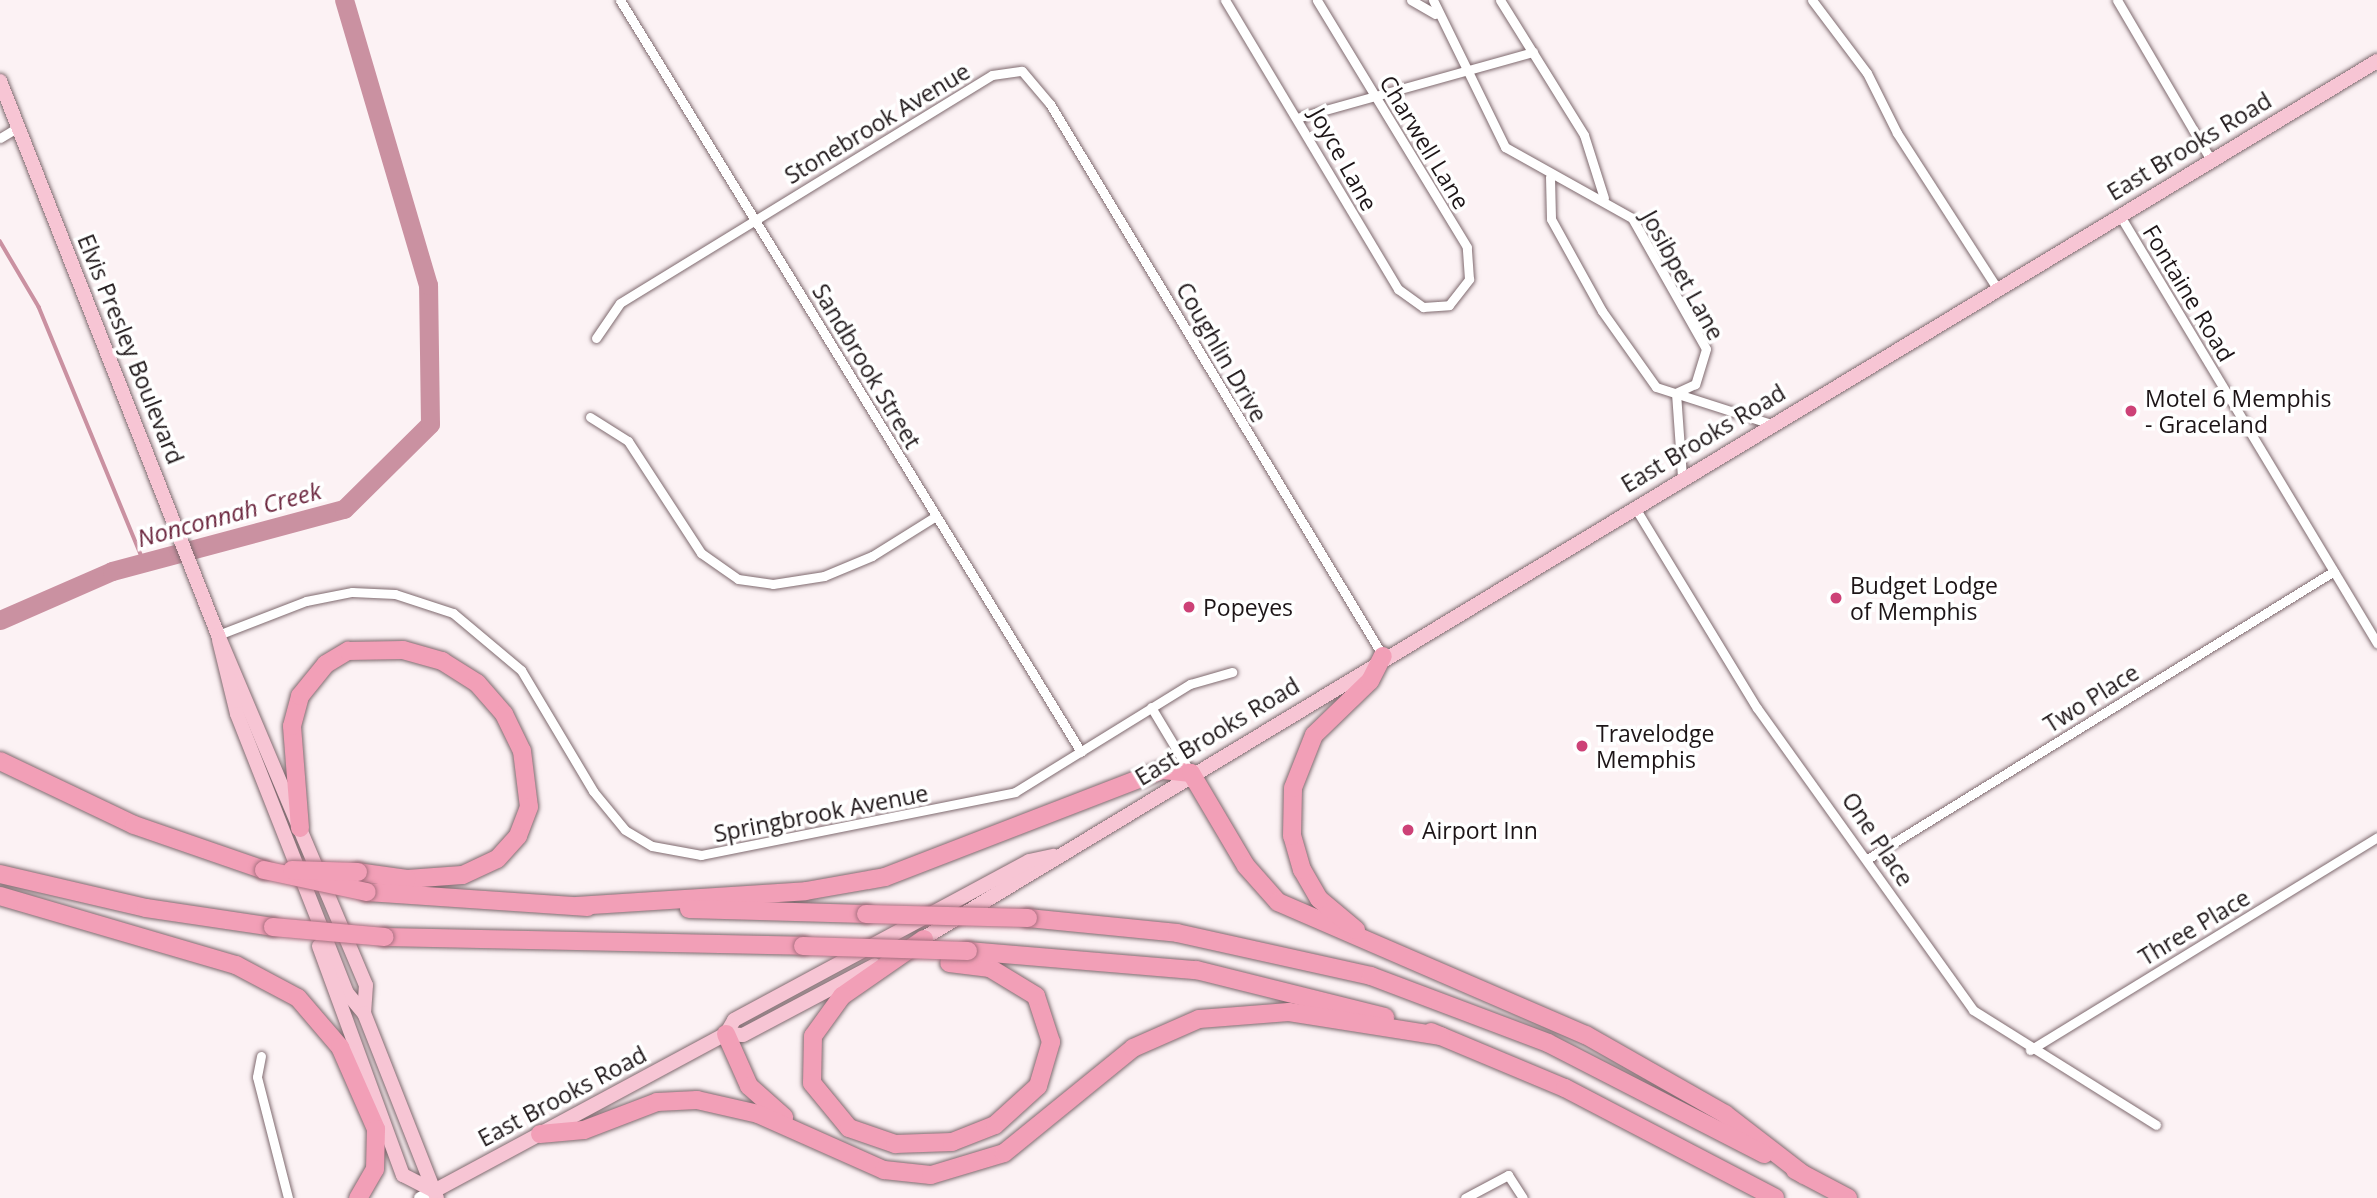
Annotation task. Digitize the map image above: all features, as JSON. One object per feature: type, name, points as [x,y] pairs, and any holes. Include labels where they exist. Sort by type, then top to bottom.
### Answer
[{"type":"highway","points":[[256,868],[358,872],[407,879],[461,875],[497,859],[518,836],[529,807],[522,751],[504,714],[477,683],[442,661],[403,650],[348,651],[326,664],[300,695],[292,726],[300,828]]},
{"type":"highway","points":[[1383,656],[1370,681],[1314,734],[1298,769],[1291,814],[1296,854],[1319,899],[1350,928],[1389,949]]},
{"type":"highway","points":[[0,761],[134,825],[256,868],[367,892],[576,906],[1028,918],[1248,946],[1411,989],[1548,1043],[1848,1198]]},
{"type":"highway","points":[[576,906],[806,891],[885,877],[1163,770],[1191,773],[1246,866],[1278,902],[1313,922],[1389,949],[1515,1001],[1651,1070],[1725,1114],[1804,1175]]},
{"type":"highway","points":[[0,874],[146,908],[274,927],[385,937],[968,951],[1196,970],[1319,998],[1441,1036],[1564,1088],[1774,1198]]},
{"type":"highway","points":[[0,896],[277,982],[320,1004],[358,1052]]},
{"type":"highway","points":[[888,950],[949,963],[990,968],[1036,996],[1051,1042],[1038,1086],[995,1125],[952,1142],[895,1144],[849,1128],[826,1108],[813,1083],[813,1036],[842,996],[924,939]]},
{"type":"highway","points":[[277,982],[335,1039],[373,1121],[377,1160],[358,1198]]},
{"type":"highway","points":[[540,1134],[584,1130],[623,1111],[687,1100],[747,1111],[822,1143],[908,1174],[972,1166],[1023,1141],[1133,1048],[1174,1026],[1223,1013],[1289,1012],[1441,1036]]},
{"type":"highway","points":[[726,1034],[758,1097],[822,1143]]},
{"type":"main road","name":"East Brooks Road","points":[[420,1198],[435,1194],[726,1034],[743,1035],[1036,876],[1053,856],[2377,61]]},
{"type":"main road","name":"Elvis Presley Boulevard","points":[[0,81],[218,635],[366,985],[363,1013]]},
{"type":"main road","name":"Elvis Presley Boulevard","points":[[218,635],[237,714],[347,993],[363,1013],[435,1194]]},
{"type":"main road","name":"East Brooks Road","points":[[726,1034],[734,1020],[1029,861],[1053,856]]},
{"type":"main road","points":[[312,906],[320,953],[404,1175],[435,1194]]},
{"type":"street","name":"Sandbrook Street","points":[[620,0],[1081,752]]},
{"type":"street","name":"Joyce Lane","points":[[1225,0],[1300,117],[1398,289],[1423,307],[1449,305]]},
{"type":"street","name":"Charwell Lane","points":[[1317,0],[1467,247],[1469,279],[1449,305]]},
{"type":"street","points":[[1411,0],[1435,14]]},
{"type":"street","name":"Josibpet Lane","points":[[1433,0],[1435,14],[1504,148],[1550,177],[1604,198],[1632,218],[1706,349],[1695,384],[1676,393]]},
{"type":"street","points":[[1500,0],[1584,135],[1604,198]]},
{"type":"street","points":[[1812,0],[1867,73],[1897,133],[1997,288]]},
{"type":"street","points":[[2116,0],[2211,160]]},
{"type":"street","points":[[1300,117],[1466,73],[1533,52]]},
{"type":"street","name":"Stonebrook Avenue","points":[[596,338],[620,303],[754,219],[992,75],[1022,71]]},
{"type":"street","name":"Coughlin Drive","points":[[1022,71],[1057,115],[1383,656]]},
{"type":"street","points":[[0,138],[18,127]]},
{"type":"street","points":[[1550,177],[1551,219],[1602,311],[1656,387],[1771,424]]},
{"type":"street","name":"Fontaine Road","points":[[2119,214],[2377,643]]},
{"type":"street","points":[[1676,393],[1682,477]]},
{"type":"street","points":[[590,417],[628,440],[701,553],[738,579],[773,584],[824,576],[872,556],[936,516]]},
{"type":"street","name":"One Place","points":[[1634,506],[1757,708],[1869,858],[1973,1010],[2031,1050],[2140,1109],[2156,1125]]},
{"type":"street","name":"Two Place","points":[[1869,858],[2334,571]]},
{"type":"street","name":"Springbrook Avenue","points":[[218,635],[306,601],[352,592],[411,598],[453,613],[497,643],[521,670],[617,822],[652,846],[688,855],[728,853],[999,797],[1081,752],[1200,679],[1232,672]]},
{"type":"street","points":[[1151,707],[1191,773]]},
{"type":"street","name":"Three Place","points":[[2031,1050],[2377,838]]},
{"type":"street","points":[[261,1056],[257,1077],[288,1198]]},
{"type":"street","points":[[1465,1198],[1508,1175],[1523,1198]]},
{"type":"waterway","name":"Nonconnah Creek","points":[[0,620],[112,571],[344,509],[430,424],[428,285],[344,0]]},
{"type":"waterway","points":[[0,241],[39,307],[144,562]]},
{"type":"place","name":"Motel 6 Memphis - Graceland","points":[[2131,411]]},
{"type":"place","name":"Budget Lodge of Memphis","points":[[1836,598]]},
{"type":"place","name":"Popeyes","points":[[1189,607]]},
{"type":"place","name":"Travelodge Memphis","points":[[1582,746]]},
{"type":"place","name":"Airport Inn","points":[[1408,830]]}]
